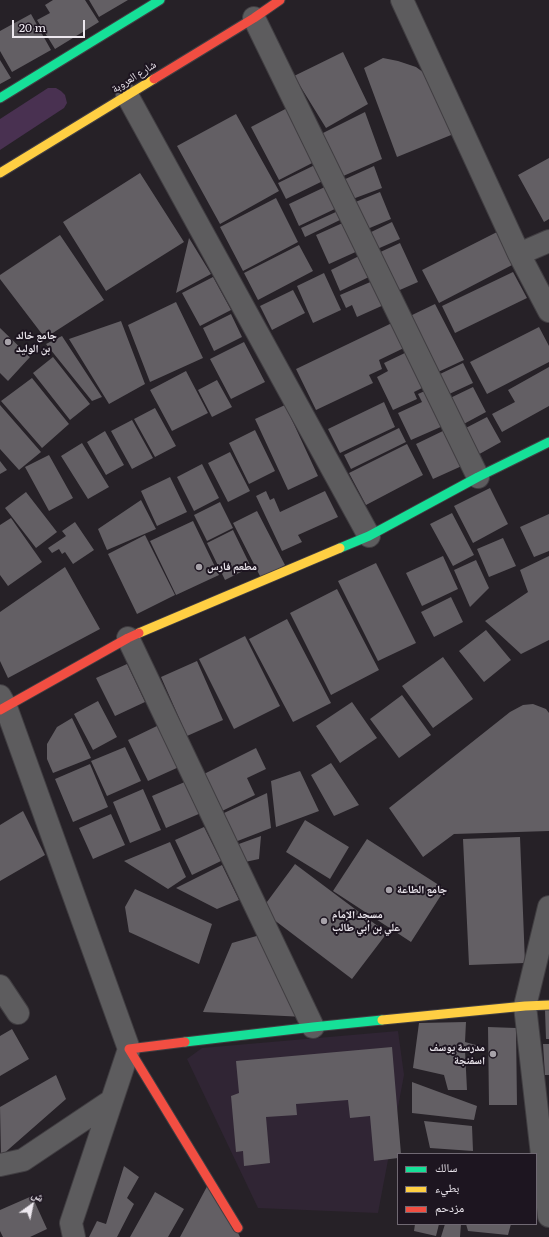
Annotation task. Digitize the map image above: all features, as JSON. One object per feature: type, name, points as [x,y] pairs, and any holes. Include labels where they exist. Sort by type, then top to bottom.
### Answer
[{"type":"street","points":[[0,98],[160,0]]},
{"type":"street","name":"شارع العروبة","points":[[0,173],[254,18],[280,0]]},
{"type":"street","points":[[402,0],[519,254],[549,311]]},
{"type":"street","points":[[254,18],[478,477]]},
{"type":"street","points":[[127,95],[370,536]]},
{"type":"street","points":[[519,254],[549,241]]},
{"type":"street","points":[[238,1228],[129,1049],[2,704],[128,638],[370,536],[478,477],[549,442]]},
{"type":"street","points":[[128,638],[313,1027]]},
{"type":"street","points":[[548,1205],[525,1006],[549,907]]},
{"type":"street","points":[[0,986],[18,1013]]},
{"type":"street","points":[[129,1049],[313,1027],[525,1006],[549,1006]]},
{"type":"street","points":[[74,1237],[71,1223],[129,1049]]},
{"type":"street","points":[[0,1165],[23,1160],[111,1101]]},
{"type":"shaded area","points":[[48,88],[56,88],[65,95],[67,103],[64,108],[0,150],[0,119]]},
{"type":"shaded area","points":[[398,1031],[404,1075],[378,1213],[258,1208],[187,1059],[202,1048]]},
{"type":"building","points":[[53,0],[85,0],[99,22],[55,49],[37,20],[50,13],[45,5]]},
{"type":"building","points":[[89,0],[128,0],[99,17]]},
{"type":"building","points":[[31,14],[51,50],[12,72],[0,51],[0,31]]},
{"type":"building","points":[[343,52],[368,104],[326,128],[294,76]]},
{"type":"building","points":[[383,58],[416,67],[431,78],[456,133],[397,157],[364,68]]},
{"type":"building","points":[[0,60],[11,78],[0,84]]},
{"type":"building","points":[[291,106],[320,159],[279,180],[251,127]]},
{"type":"building","points":[[365,112],[382,159],[341,177],[319,135]]},
{"type":"building","points":[[236,114],[279,191],[220,224],[177,146]]},
{"type":"building","points":[[549,158],[549,219],[544,222],[518,175]]},
{"type":"building","points":[[319,163],[327,179],[286,199],[278,183]]},
{"type":"building","points":[[374,166],[382,188],[350,200],[341,181]]},
{"type":"building","points":[[140,173],[184,242],[106,291],[63,222]]},
{"type":"building","points":[[329,185],[339,207],[299,226],[289,204]]},
{"type":"building","points":[[380,192],[391,219],[365,230],[353,203]]},
{"type":"building","points":[[276,198],[298,242],[243,271],[220,227]]},
{"type":"building","points":[[338,211],[342,219],[305,237],[301,228]]},
{"type":"building","points":[[347,221],[360,250],[329,264],[316,235]]},
{"type":"building","points":[[392,222],[400,239],[375,250],[367,234]]},
{"type":"building","points":[[497,232],[514,264],[439,303],[422,270]]},
{"type":"building","points":[[60,235],[104,300],[45,338],[0,279],[0,275]]},
{"type":"building","points":[[189,238],[211,274],[176,293]]},
{"type":"building","points":[[400,243],[418,282],[393,293],[376,254]]},
{"type":"building","points":[[299,245],[313,271],[258,300],[244,273]]},
{"type":"building","points":[[363,254],[373,275],[340,291],[331,270]]},
{"type":"building","points":[[513,272],[527,298],[455,333],[442,306]]},
{"type":"building","points":[[324,273],[341,310],[313,323],[297,286]]},
{"type":"building","points":[[213,277],[231,310],[200,326],[182,293]]},
{"type":"building","points":[[375,280],[386,304],[357,317],[352,305],[346,308],[340,295]]},
{"type":"building","points":[[293,290],[305,313],[272,330],[260,306]]},
{"type":"building","points":[[176,302],[203,358],[150,382],[128,325]]},
{"type":"building","points":[[435,304],[464,360],[438,372],[410,316]]},
{"type":"building","points":[[231,314],[242,337],[214,351],[203,328]]},
{"type":"building","points":[[121,321],[145,384],[109,404],[69,339]]},
{"type":"building","points":[[394,322],[406,347],[379,360],[382,369],[369,375],[373,383],[316,410],[296,369]]},
{"type":"building","points":[[539,327],[549,346],[549,362],[487,394],[470,362]]},
{"type":"building","name":"جامع خالد بن الوليد","points":[[0,328],[30,357],[8,381],[0,373]]},
{"type":"building","points":[[62,336],[102,397],[92,401],[46,344]]},
{"type":"building","points":[[244,342],[265,382],[231,399],[210,359]]},
{"type":"building","points":[[409,351],[426,386],[414,392],[417,399],[393,410],[377,377],[388,371],[384,363]]},
{"type":"building","points":[[53,357],[90,404],[70,420],[33,373]]},
{"type":"building","points":[[463,363],[473,383],[447,395],[438,375]]},
{"type":"building","points":[[549,367],[549,406],[502,432],[492,414],[515,402],[508,390]]},
{"type":"building","points":[[186,371],[208,413],[172,431],[150,390]]},
{"type":"building","points":[[32,378],[69,424],[42,448],[1,401]]},
{"type":"building","points":[[217,380],[232,407],[212,417],[198,390]]},
{"type":"building","points":[[473,387],[486,412],[460,426],[446,400]]},
{"type":"building","points":[[427,390],[443,426],[411,440],[398,413],[422,402],[418,394]]},
{"type":"building","points":[[384,402],[395,427],[340,453],[328,429]]},
{"type":"building","points":[[0,405],[41,452],[19,470],[0,449]]},
{"type":"building","points":[[285,405],[318,476],[288,490],[255,419]]},
{"type":"building","points":[[155,408],[176,446],[155,457],[134,419]]},
{"type":"building","points":[[487,417],[501,442],[474,457],[460,431]]},
{"type":"building","points":[[132,420],[153,458],[132,469],[111,431]]},
{"type":"building","points":[[399,428],[406,442],[351,469],[344,455]]},
{"type":"building","points":[[447,429],[464,465],[433,479],[416,444]]},
{"type":"building","points":[[255,430],[275,471],[249,484],[229,443]]},
{"type":"building","points":[[105,431],[124,465],[106,475],[87,442]]},
{"type":"building","points":[[82,443],[109,487],[88,499],[61,456]]},
{"type":"building","points":[[407,444],[423,475],[366,505],[349,473]]},
{"type":"building","points":[[230,452],[250,491],[228,502],[208,463]]},
{"type":"building","points":[[49,455],[73,498],[49,511],[25,467]]},
{"type":"building","points":[[0,461],[7,470],[0,474]]},
{"type":"building","points":[[202,464],[219,498],[194,511],[177,477]]},
{"type":"building","points":[[170,477],[187,512],[157,526],[141,491]]},
{"type":"building","points":[[490,488],[508,524],[473,543],[454,506]]},
{"type":"building","points":[[266,491],[270,500],[274,498],[280,512],[325,491],[338,517],[298,535],[302,542],[282,551],[256,496]]},
{"type":"building","points":[[26,492],[57,532],[36,548],[5,508]]},
{"type":"building","points":[[141,500],[156,529],[107,550],[98,529]]},
{"type":"building","points":[[220,502],[233,528],[207,541],[194,515]]},
{"type":"building","points":[[257,511],[285,565],[261,578],[233,523]]},
{"type":"building","points":[[452,513],[474,555],[453,566],[430,524]]},
{"type":"building","points":[[549,514],[549,551],[534,557],[520,527]]},
{"type":"building","points":[[11,518],[42,562],[8,586],[0,575],[0,525]]},
{"type":"building","points":[[193,521],[219,575],[176,595],[150,541]]},
{"type":"building","points":[[75,522],[94,550],[73,564],[65,552],[62,554],[59,549],[52,553],[48,548],[66,536],[62,531]]},
{"type":"building","points":[[233,530],[251,567],[225,580],[207,543]]},
{"type":"building","points":[[145,535],[175,595],[137,614],[108,554]]},
{"type":"building","points":[[503,538],[516,566],[489,577],[477,549]]},
{"type":"building","points":[[443,556],[458,589],[422,606],[406,573]]},
{"type":"building","points":[[549,556],[549,640],[521,654],[485,621],[528,592],[520,570]]},
{"type":"building","points":[[476,560],[489,588],[470,607],[454,570]]},
{"type":"building","points":[[376,563],[416,643],[378,661],[338,581]]},
{"type":"building","points":[[65,567],[100,629],[8,678],[0,661],[0,612]]},
{"type":"building","points":[[337,589],[379,670],[331,695],[290,613]]},
{"type":"building","points":[[451,597],[463,622],[434,637],[421,612]]},
{"type":"building","points":[[287,619],[331,703],[293,722],[249,639]]},
{"type":"building","points":[[486,630],[511,660],[484,682],[459,651]]},
{"type":"building","points":[[245,636],[280,706],[234,729],[199,659]]},
{"type":"building","points":[[443,657],[473,699],[433,728],[402,686]]},
{"type":"building","points":[[197,661],[223,720],[187,736],[161,677]]},
{"type":"building","points":[[127,664],[145,702],[115,716],[96,678]]},
{"type":"building","points":[[402,695],[431,735],[399,758],[370,719]]},
{"type":"building","points":[[98,701],[117,737],[93,750],[74,714]]},
{"type":"building","points":[[352,702],[377,738],[340,763],[316,726]]},
{"type":"building","points":[[533,704],[546,709],[549,713],[549,831],[454,834],[423,857],[389,808],[510,712],[523,705]]},
{"type":"building","points":[[72,718],[91,758],[53,773],[47,759],[47,744],[57,727]]},
{"type":"building","points":[[159,725],[179,767],[148,781],[128,740]]},
{"type":"building","points":[[125,747],[141,781],[107,796],[91,761]]},
{"type":"building","points":[[256,748],[266,769],[247,778],[255,795],[222,811],[204,774]]},
{"type":"building","points":[[331,763],[359,805],[334,816],[311,775]]},
{"type":"building","points":[[90,764],[108,807],[73,822],[55,779]]},
{"type":"building","points":[[300,771],[319,811],[276,827],[271,781]]},
{"type":"building","points":[[187,781],[201,813],[166,828],[152,796]]},
{"type":"building","points":[[143,789],[161,830],[130,843],[113,802]]},
{"type":"building","points":[[267,793],[271,828],[235,842],[224,813]]},
{"type":"building","points":[[23,811],[45,855],[0,881],[0,825]]},
{"type":"building","points":[[111,814],[125,845],[93,859],[79,828]]},
{"type":"building","points":[[305,820],[349,847],[330,879],[286,852]]},
{"type":"building","points":[[204,827],[221,861],[192,875],[175,840]]},
{"type":"building","points":[[261,836],[259,859],[245,862],[236,845]]},
{"type":"building","points":[[520,837],[525,963],[469,965],[463,839]]},
{"type":"building","name":"جامع الطاعة","points":[[367,839],[445,889],[411,942],[333,891]]},
{"type":"building","points":[[170,842],[186,877],[168,889],[124,861]]},
{"type":"building","name":"مسجد الإمام علي بن أبي طالب","points":[[295,864],[387,933],[352,979],[261,910]]},
{"type":"building","points":[[222,865],[239,900],[217,909],[176,888]]},
{"type":"building","points":[[135,889],[212,924],[199,964],[129,932],[125,907]]},
{"type":"building","points":[[260,935],[305,1017],[203,1012],[232,943]]},
{"type":"building","points":[[545,1010],[549,1010],[549,1039],[546,1039]]},
{"type":"building","points":[[466,1022],[465,1042],[483,1047],[481,1053],[465,1050],[467,1090],[448,1090],[444,1075],[413,1068],[419,1023]]},
{"type":"building","points":[[488,1027],[516,1028],[517,1105],[489,1105]]},
{"type":"building","points":[[12,1029],[29,1059],[0,1076],[0,1036]]},
{"type":"building","points":[[543,1044],[549,1044],[549,1075],[545,1075]]},
{"type":"building","points":[[392,1047],[401,1153],[397,1153],[397,1158],[374,1161],[370,1116],[350,1118],[348,1100],[296,1104],[297,1115],[266,1117],[270,1163],[244,1166],[243,1151],[236,1152],[231,1096],[239,1093],[236,1061]]},
{"type":"building","points":[[56,1075],[66,1099],[1,1156],[0,1107]]},
{"type":"building","points":[[412,1082],[477,1106],[474,1120],[412,1113]]},
{"type":"building","points":[[424,1121],[472,1126],[473,1151],[430,1148]]},
{"type":"building","points":[[124,1166],[139,1177],[127,1198],[134,1204],[117,1237],[89,1237],[97,1221],[106,1224]]},
{"type":"building","points":[[211,1179],[240,1237],[180,1237]]},
{"type":"building","points":[[155,1192],[184,1209],[168,1237],[130,1237]]},
{"type":"building","points":[[32,1196],[47,1229],[30,1237],[3,1237],[0,1231],[0,1210]]},
{"type":"building","points":[[415,1225],[439,1225],[436,1236],[414,1231]]},
{"type":"building","points":[[445,1225],[461,1225],[460,1237],[441,1237]]},
{"type":"building","points":[[466,1225],[511,1225],[508,1235],[468,1231]]},
{"type":"traffic: fast","points":[[0,98],[160,0]]},
{"type":"traffic: fast","points":[[340,548],[369,536],[478,477],[549,442]]},
{"type":"traffic: fast","points":[[185,1042],[382,1020]]},
{"type":"traffic: slow","points":[[0,173],[154,79]]},
{"type":"traffic: slow","points":[[139,633],[340,548]]},
{"type":"traffic: slow","points":[[382,1020],[549,1005]]},
{"type":"traffic: jam","points":[[154,79],[254,18],[280,0]]},
{"type":"traffic: jam","points":[[0,710],[139,633]]},
{"type":"traffic: jam","points":[[185,1042],[129,1049],[238,1228]]},
{"type":"place","name":"جامع خالد بن الوليد","points":[[8,342]]},
{"type":"place","name":"مطعم فارس","points":[[199,567]]},
{"type":"place","name":"جامع الطاعة","points":[[389,890]]},
{"type":"place","name":"مسجد الإمام علي بن أبي طالب","points":[[324,921]]},
{"type":"place","name":"مدرسة يوسف اسفنجة","points":[[493,1054]]}]
